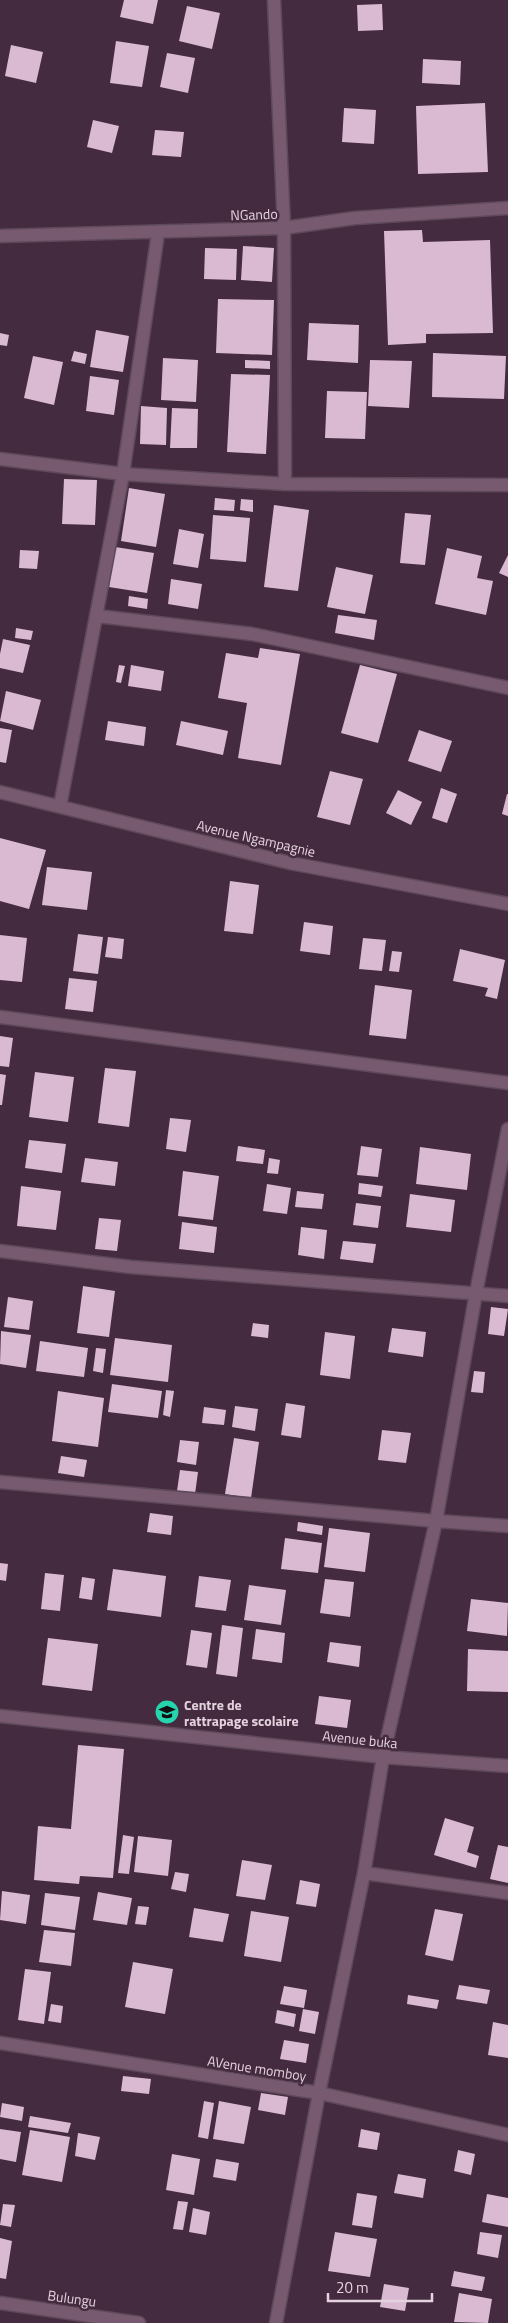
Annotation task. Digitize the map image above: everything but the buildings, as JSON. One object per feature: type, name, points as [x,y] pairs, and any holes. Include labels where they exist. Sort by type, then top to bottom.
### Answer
[{"type":"street","points":[[274,0],[284,228],[285,484]]},
{"type":"street","name":"NGando","points":[[0,236],[284,228],[355,218],[508,208]]},
{"type":"street","points":[[60,806],[123,474],[158,233]]},
{"type":"street","points":[[0,459],[123,474],[285,484],[508,485]]},
{"type":"street","points":[[97,616],[252,634],[508,688]]},
{"type":"street","name":"Avenue Ngampagnie","points":[[0,792],[290,863],[508,904]]},
{"type":"street","points":[[0,1017],[508,1084]]},
{"type":"street","points":[[276,2323],[319,2093],[364,1873],[383,1756],[436,1521],[476,1294],[508,1129]]},
{"type":"street","points":[[0,1252],[131,1267],[508,1296]]},
{"type":"street","points":[[0,1482],[508,1526]]},
{"type":"street","name":"Avenue buka","points":[[0,1716],[383,1756],[508,1766]]},
{"type":"street","points":[[364,1873],[508,1893]]},
{"type":"street","name":"AVenue momboy","points":[[0,2043],[319,2093],[508,2135]]},
{"type":"street","name":"Bulungu","points":[[0,2303],[139,2323]]},
{"type":"place","name":"Centre de rattrapage scolaire","points":[[167,1712]]}]
